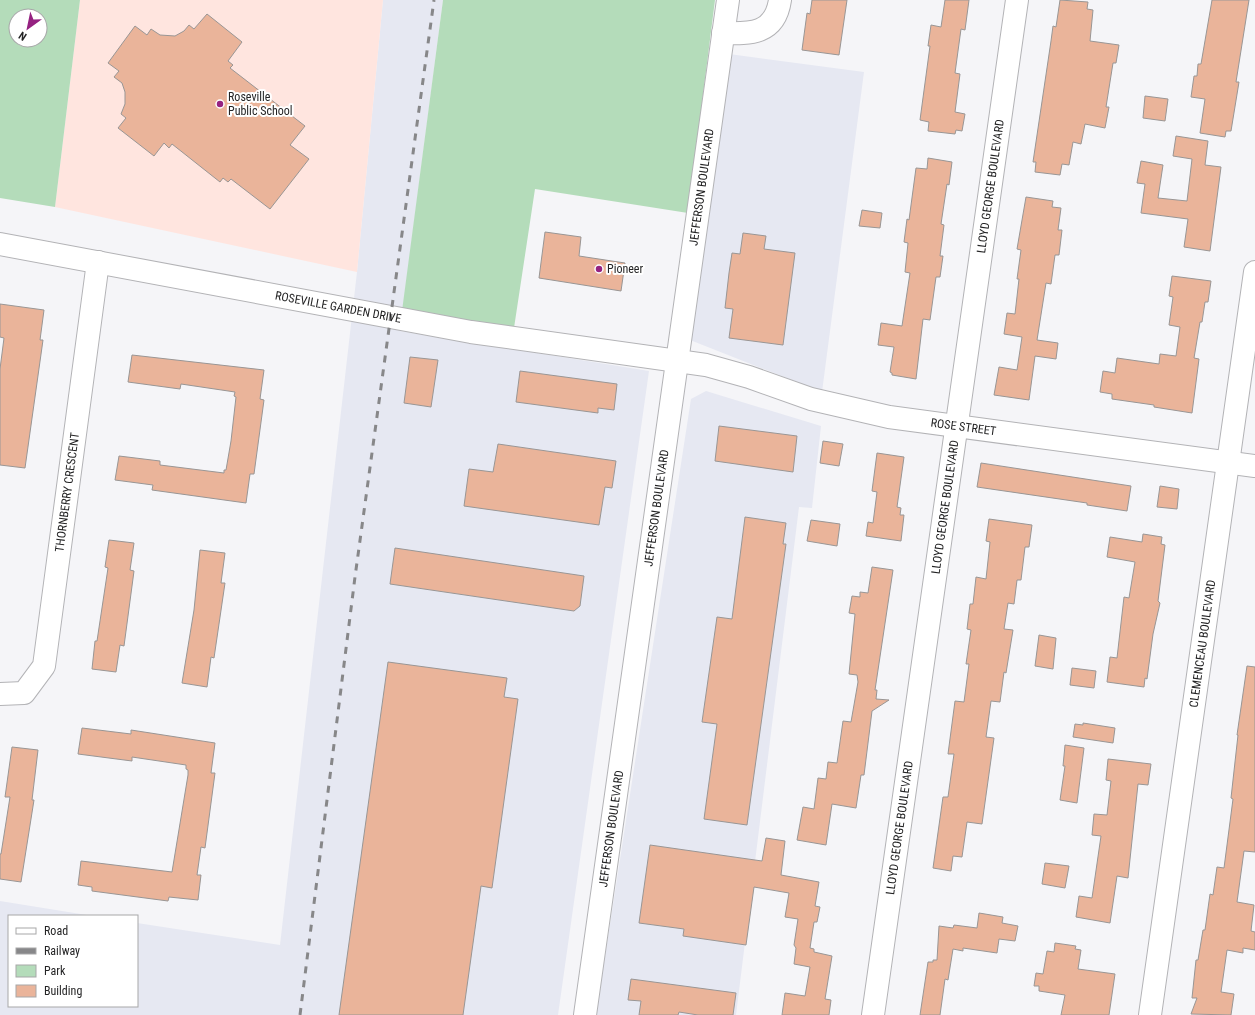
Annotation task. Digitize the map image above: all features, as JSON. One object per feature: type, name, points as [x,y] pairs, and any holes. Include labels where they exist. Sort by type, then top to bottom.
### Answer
[{"type":"street","name":"JEFFERSON BOULEVARD","points":[[585,1015],[728,0]]},
{"type":"street","points":[[723,33],[750,34],[768,26],[779,9],[780,0]]},
{"type":"street","name":"LLOYD GEORGE BOULEVARD","points":[[873,1015],[1018,0]]},
{"type":"street","name":"ROSEVILLE GARDEN DRIVE","points":[[0,244],[471,332],[678,362]]},
{"type":"street","name":"THORNBERRY CRESCENT","points":[[0,694],[24,693],[44,666],[98,262]]},
{"type":"street","name":"CLEMENCEAU BOULEVARD","points":[[1150,1015],[1255,272]]},
{"type":"street","name":"ROSE STREET","points":[[678,362],[706,365],[749,377],[811,399],[889,416],[1255,466]]},
{"type":"shaded area","name":"Roseville Public School","points":[[80,0],[383,0],[357,272],[55,207]]},
{"type":"shaded area","points":[[383,0],[443,0],[400,331],[649,371],[558,1015],[0,1015],[0,901],[87,915],[8,915],[8,1007],[138,1007],[138,923],[280,945],[357,272]]},
{"type":"shaded area","points":[[729,54],[864,72],[822,392],[690,340]]},
{"type":"shaded area","points":[[706,391],[821,426],[812,508],[799,507],[736,1015],[596,1015],[691,399]]},
{"type":"green space","points":[[0,0],[80,0],[55,207],[0,198]]},
{"type":"green space","points":[[443,0],[715,0],[688,213],[535,189],[514,328],[402,311]]},
{"type":"building","points":[[812,0],[847,0],[839,55],[802,50],[807,13],[810,14]]},
{"type":"building","points":[[945,0],[969,0],[965,30],[961,29],[955,73],[960,74],[955,112],[965,114],[962,131],[956,130],[955,134],[928,131],[929,122],[920,120],[930,46],[928,46],[931,25],[941,27]]},
{"type":"building","points":[[1060,0],[1088,2],[1087,9],[1093,10],[1090,41],[1119,45],[1116,63],[1113,63],[1106,107],[1109,107],[1105,128],[1085,124],[1081,144],[1073,142],[1069,165],[1062,164],[1060,175],[1035,172],[1036,162],[1033,162],[1053,26],[1056,27]]},
{"type":"building","points":[[1212,0],[1249,0],[1236,82],[1239,82],[1231,131],[1226,131],[1225,137],[1200,133],[1205,99],[1191,97],[1194,76],[1197,76],[1198,64],[1201,64]]},
{"type":"building","points":[[207,14],[242,42],[228,61],[233,65],[230,68],[305,126],[290,145],[309,159],[270,209],[231,179],[228,182],[223,178],[220,182],[172,144],[169,148],[164,143],[154,156],[118,128],[126,118],[121,114],[125,104],[125,92],[122,83],[114,77],[119,71],[108,63],[135,26],[147,35],[151,29],[160,35],[175,36],[184,31],[189,25],[194,29]]},
{"type":"building","points":[[1145,96],[1168,99],[1165,121],[1143,118]]},
{"type":"building","points":[[1176,136],[1208,141],[1205,165],[1221,167],[1210,251],[1184,247],[1188,219],[1141,213],[1145,184],[1137,183],[1141,161],[1163,165],[1158,198],[1187,201],[1192,159],[1173,156]]},
{"type":"building","points":[[928,158],[952,162],[941,224],[944,225],[940,256],[943,256],[940,277],[936,277],[930,320],[923,319],[916,379],[892,375],[890,372],[894,347],[878,345],[881,323],[902,326],[910,273],[905,272],[908,243],[904,242],[907,219],[909,220],[916,168],[927,169]]},
{"type":"building","points":[[1026,197],[1053,201],[1052,207],[1061,208],[1058,230],[1062,230],[1059,255],[1055,255],[1051,284],[1046,283],[1037,340],[1058,343],[1056,359],[1035,356],[1029,400],[994,395],[999,367],[1017,370],[1022,337],[1004,334],[1007,313],[1015,314],[1019,279],[1017,279],[1021,250],[1017,249]]},
{"type":"building","points":[[862,210],[882,213],[880,228],[859,226]]},
{"type":"building","points":[[545,232],[581,237],[579,256],[625,263],[621,291],[539,278]]},
{"type":"building","points":[[743,233],[766,236],[764,249],[795,253],[783,345],[729,338],[733,309],[725,308],[729,273],[732,253],[740,254]]},
{"type":"building","points":[[1172,276],[1211,281],[1208,302],[1205,302],[1202,322],[1200,322],[1194,358],[1199,359],[1192,413],[1154,407],[1154,405],[1112,399],[1112,394],[1100,392],[1103,371],[1115,373],[1117,358],[1159,364],[1160,354],[1176,356],[1180,327],[1169,325],[1173,297],[1169,296]]},
{"type":"building","points":[[0,304],[44,310],[40,340],[43,340],[25,468],[0,465],[0,369],[4,338],[0,337]]},
{"type":"building","points":[[132,355],[264,370],[260,399],[264,400],[254,474],[250,474],[246,503],[152,490],[153,485],[115,480],[119,456],[160,461],[160,465],[224,473],[224,470],[226,470],[231,441],[236,397],[234,396],[235,392],[181,384],[180,389],[128,382]]},
{"type":"building","points":[[410,357],[438,360],[431,407],[404,403]]},
{"type":"building","points":[[520,371],[617,384],[614,410],[598,408],[598,413],[516,402]]},
{"type":"building","points":[[719,426],[797,436],[793,472],[715,461]]},
{"type":"building","points":[[823,441],[843,444],[839,466],[820,463]]},
{"type":"building","points":[[498,444],[616,461],[612,488],[605,487],[599,525],[464,506],[469,469],[493,472]]},
{"type":"building","points":[[877,453],[904,457],[897,507],[901,508],[900,515],[904,515],[901,541],[866,536],[868,522],[873,523],[877,492],[872,491]]},
{"type":"building","points":[[981,463],[1131,486],[1127,511],[1087,505],[1087,503],[977,487]]},
{"type":"building","points":[[1160,486],[1179,489],[1177,509],[1157,507]]},
{"type":"building","points":[[745,517],[786,523],[783,544],[786,544],[747,825],[704,819],[717,724],[702,722],[717,617],[732,619]]},
{"type":"building","points":[[989,519],[1032,525],[1029,547],[1025,547],[1021,580],[1017,580],[1014,604],[1008,603],[1004,629],[1013,630],[1006,673],[1004,672],[1000,702],[991,701],[986,737],[994,738],[982,824],[967,822],[962,857],[953,856],[951,871],[933,868],[943,797],[948,797],[954,754],[948,754],[955,701],[964,702],[969,664],[966,664],[971,630],[967,629],[970,604],[973,604],[976,577],[986,579],[990,542],[986,541]]},
{"type":"building","points":[[811,520],[840,524],[837,546],[807,541]]},
{"type":"building","points":[[1143,534],[1162,537],[1161,544],[1165,545],[1158,601],[1160,603],[1153,634],[1147,679],[1145,678],[1144,687],[1107,682],[1110,657],[1117,658],[1124,597],[1129,598],[1135,562],[1107,557],[1110,537],[1142,542]]},
{"type":"building","points":[[109,540],[134,543],[130,570],[134,571],[124,646],[120,645],[116,672],[92,669],[95,641],[97,641],[108,568],[105,567]]},
{"type":"building","points":[[395,548],[584,576],[580,606],[574,611],[390,584]]},
{"type":"building","points":[[200,550],[225,553],[221,583],[225,583],[214,658],[211,657],[207,687],[182,683],[194,610]]},
{"type":"building","points":[[872,567],[893,570],[875,690],[877,690],[876,699],[889,700],[872,711],[864,775],[861,775],[856,808],[832,804],[826,845],[797,840],[803,807],[814,809],[818,778],[826,779],[828,762],[837,763],[843,721],[851,722],[858,682],[857,675],[849,674],[855,614],[849,613],[852,596],[860,597],[860,592],[868,593]]},
{"type":"building","points":[[1039,635],[1056,638],[1053,669],[1035,666]]},
{"type":"building","points":[[388,662],[507,678],[504,697],[518,699],[492,888],[481,886],[463,1015],[339,1015]]},
{"type":"building","points":[[1247,666],[1255,667],[1255,852],[1244,851],[1237,902],[1254,905],[1251,931],[1255,932],[1255,950],[1243,948],[1243,953],[1227,950],[1221,992],[1234,994],[1231,1015],[1191,1014],[1197,998],[1192,998],[1196,960],[1198,960],[1203,930],[1205,930],[1210,894],[1213,895],[1217,867],[1224,868],[1233,799],[1231,798],[1237,735]]},
{"type":"building","points":[[1072,668],[1096,671],[1094,688],[1070,685]]},
{"type":"building","points":[[1083,723],[1115,728],[1113,743],[1073,737],[1075,724],[1083,725]]},
{"type":"building","points":[[82,728],[131,734],[131,730],[215,743],[211,773],[215,773],[205,848],[201,847],[197,875],[201,875],[198,900],[169,897],[168,901],[92,891],[92,887],[78,885],[81,861],[172,872],[188,775],[186,765],[132,757],[132,761],[78,754]]},
{"type":"building","points":[[1065,745],[1084,748],[1077,803],[1060,800],[1065,766],[1063,766]]},
{"type":"building","points":[[12,747],[38,750],[32,800],[34,800],[21,882],[0,879],[0,854],[10,797],[5,797]]},
{"type":"building","points":[[1108,759],[1151,764],[1148,785],[1138,784],[1128,878],[1117,876],[1110,923],[1076,917],[1079,896],[1092,898],[1101,836],[1092,835],[1094,814],[1107,815],[1111,781],[1106,780]]},
{"type":"building","points":[[766,838],[785,841],[781,875],[819,882],[815,906],[820,907],[817,922],[814,922],[810,948],[814,949],[814,952],[832,956],[825,999],[831,1000],[829,1015],[782,1015],[785,993],[805,996],[810,967],[794,964],[796,948],[794,945],[798,919],[785,917],[789,893],[754,887],[746,945],[683,936],[684,929],[639,923],[650,845],[762,861]]},
{"type":"building","points":[[1045,863],[1069,866],[1065,888],[1042,884]]},
{"type":"building","points":[[979,913],[1003,917],[1002,923],[1018,926],[1015,941],[999,939],[997,953],[963,948],[963,951],[953,949],[948,980],[945,979],[940,1015],[920,1015],[928,962],[937,960],[939,926],[953,928],[954,925],[977,928]]},
{"type":"building","points":[[1055,943],[1076,946],[1075,949],[1081,950],[1078,969],[1115,974],[1109,1015],[1061,1015],[1065,995],[1039,991],[1039,986],[1034,986],[1036,973],[1043,974],[1047,951],[1054,952]]},
{"type":"building","points":[[631,979],[736,993],[733,1015],[698,1015],[679,1012],[678,1015],[639,1015],[641,1001],[628,1000]]},
{"type":"railway","points":[[300,1015],[355,577],[434,0]]},
{"type":"place","name":"Roseville Public School","points":[[220,104]]},
{"type":"place","name":"Pioneer","points":[[599,269]]}]
